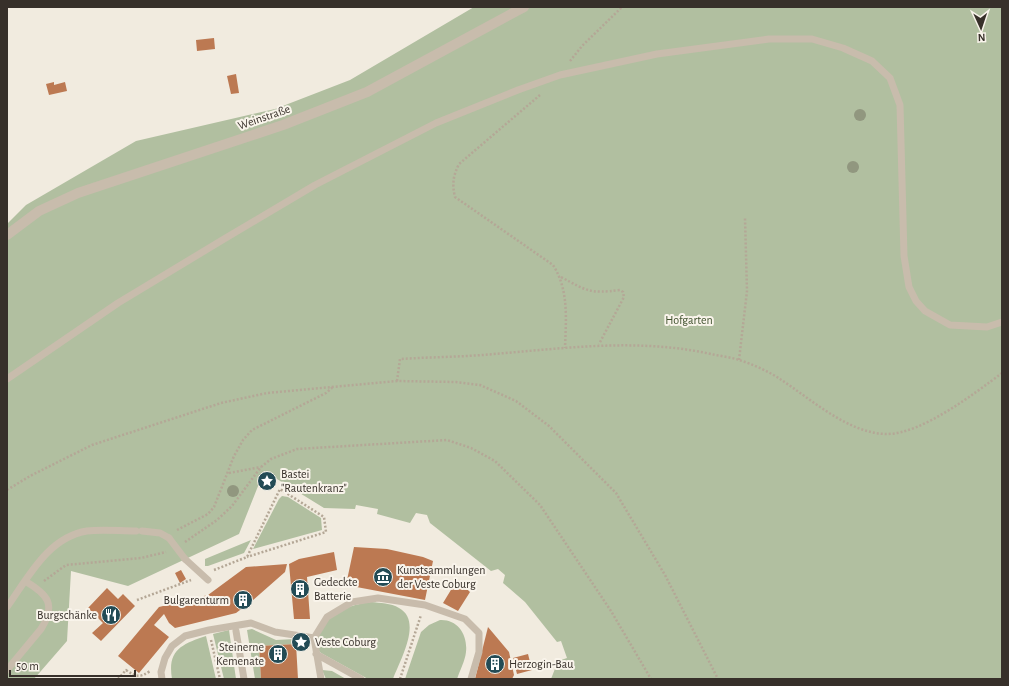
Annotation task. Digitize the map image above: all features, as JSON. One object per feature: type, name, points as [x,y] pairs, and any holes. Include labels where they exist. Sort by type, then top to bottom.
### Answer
[{"type":"street","name":"Weinstraße","points":[[7,235],[40,211],[78,193],[283,125],[367,92],[524,7]]},
{"type":"lane","points":[[7,380],[40,355],[118,303],[224,239],[315,185],[436,123],[560,75],[657,54],[769,39],[812,39],[842,48],[872,61],[890,78],[900,105],[904,256],[909,287],[916,301],[925,311],[950,326],[987,327],[1002,322]]},
{"type":"lane","points":[[7,607],[50,548],[63,539],[86,531],[139,531],[160,533],[168,537],[185,559],[205,578]]},
{"type":"lane","points":[[7,670],[46,622],[49,608],[45,594],[26,581]]},
{"type":"lane","points":[[321,679],[314,638],[327,617],[352,602],[378,598],[425,605],[465,619],[479,633],[479,652],[470,679]]},
{"type":"lane","points":[[162,675],[165,658],[172,646],[185,636],[209,630],[251,623],[275,632],[314,638]]},
{"type":"lane","points":[[236,630],[244,679]]},
{"type":"lane","points":[[316,654],[361,679]]},
{"type":"path","points":[[569,62],[582,46],[622,7]]},
{"type":"path","points":[[541,94],[459,164],[453,175],[453,187],[455,197],[553,265],[560,277],[567,311],[565,348]]},
{"type":"path","points":[[739,360],[747,292],[745,218]]},
{"type":"path","points":[[560,277],[586,290],[599,293],[620,290],[623,292],[624,297],[599,344]]},
{"type":"path","points":[[397,381],[400,359],[492,354],[599,344],[683,348],[739,360],[779,378],[815,403],[856,427],[874,433],[889,434],[904,431],[931,420],[959,404],[1002,373]]},
{"type":"path","points":[[7,490],[30,476],[92,445],[221,403],[267,393],[397,381],[456,382],[480,385],[516,402],[549,426],[616,493],[665,575],[718,679]]},
{"type":"path","points":[[168,537],[208,514],[214,507],[229,473],[234,456],[243,440],[252,430],[326,393],[334,387]]},
{"type":"path","points":[[183,543],[217,520],[232,506],[261,467],[271,459],[297,449],[447,440],[471,448],[494,461],[540,505],[611,611],[651,679]]},
{"type":"path","points":[[229,473],[261,467]]},
{"type":"path","points":[[137,600],[205,578],[247,557],[326,532],[324,517],[280,489],[247,557]]},
{"type":"path","points":[[35,587],[66,565],[141,558],[170,551]]},
{"type":"path","points":[[400,679],[425,605]]},
{"type":"path","points":[[209,630],[220,679]]},
{"type":"path","points":[[118,679],[126,670],[135,676],[143,676],[153,668],[162,675]]},
{"type":"green space","name":"Hofgarten","points":[[474,7],[1002,7],[1002,679],[551,679],[558,661],[567,658],[561,641],[557,642],[525,602],[503,583],[505,575],[498,569],[491,571],[430,523],[427,515],[416,513],[410,523],[377,514],[378,509],[356,505],[355,509],[324,508],[264,471],[239,534],[128,586],[71,571],[67,641],[34,679],[7,679],[7,224],[26,205],[136,141],[275,109],[350,80]]},
{"type":"green space","points":[[282,496],[288,497],[321,518],[322,530],[253,549],[279,499]]},
{"type":"green space","points":[[251,540],[244,553],[205,566],[205,559]]},
{"type":"green space","points":[[371,602],[396,606],[406,614],[409,622],[408,641],[393,679],[368,679],[321,653],[315,647],[319,627],[325,622],[337,613],[349,607]]},
{"type":"green space","points":[[440,620],[446,620],[456,625],[460,629],[465,639],[466,652],[464,662],[457,679],[405,679],[421,632],[429,625]]},
{"type":"green space","points":[[252,629],[276,640],[295,639],[296,644],[259,646],[261,679],[255,679],[247,630]]},
{"type":"green space","points":[[229,630],[236,679],[224,679],[213,634]]},
{"type":"green space","points":[[206,636],[216,679],[172,679],[171,669],[174,655],[183,645]]},
{"type":"green space","points":[[322,670],[332,671],[346,679],[326,679]]},
{"type":"building","points":[[214,38],[215,49],[197,51],[196,40]]},
{"type":"building","points":[[236,74],[239,93],[231,94],[227,76]]},
{"type":"building","points":[[54,82],[54,85],[65,82],[67,91],[49,95],[46,84]]},
{"type":"building","points":[[354,547],[387,549],[423,557],[433,561],[425,600],[346,585]]},
{"type":"building","name":"Gedeckte Batterie","points":[[334,552],[337,570],[307,577],[310,619],[294,619],[289,564],[299,559]]},
{"type":"building","points":[[287,564],[285,572],[236,613],[175,628],[169,623],[164,614],[154,625],[169,637],[139,673],[118,656],[159,607],[208,595],[246,567]]},
{"type":"building","points":[[181,570],[186,579],[180,583],[175,573]]},
{"type":"building","points":[[457,580],[470,592],[458,611],[443,603]]},
{"type":"building","name":"Burgschänke","points":[[107,588],[118,599],[123,594],[135,606],[101,641],[92,633],[103,623],[88,608]]},
{"type":"building","name":"Herzogin-Bau","points":[[488,627],[509,652],[514,675],[512,679],[475,679]]},
{"type":"building","name":"Steinerne Kemenate","points":[[296,644],[298,679],[261,679],[259,646]]},
{"type":"building","points":[[528,654],[532,670],[517,674],[513,658]]},
{"type":"place","name":"Bastei \"Rautenkranz\"","points":[[267,481]]},
{"type":"place","name":"Kunstsammlungen der Veste Coburg","points":[[383,577]]},
{"type":"place","name":"Gedeckte Batterie","points":[[300,589]]},
{"type":"place","name":"Bulgarenturm","points":[[243,600]]},
{"type":"place","name":"Burgschänke","points":[[111,615]]},
{"type":"place","name":"Veste Coburg","points":[[301,642]]},
{"type":"place","name":"Steinerne Kemenate","points":[[278,654]]},
{"type":"place","name":"Herzogin-Bau","points":[[495,664]]}]
